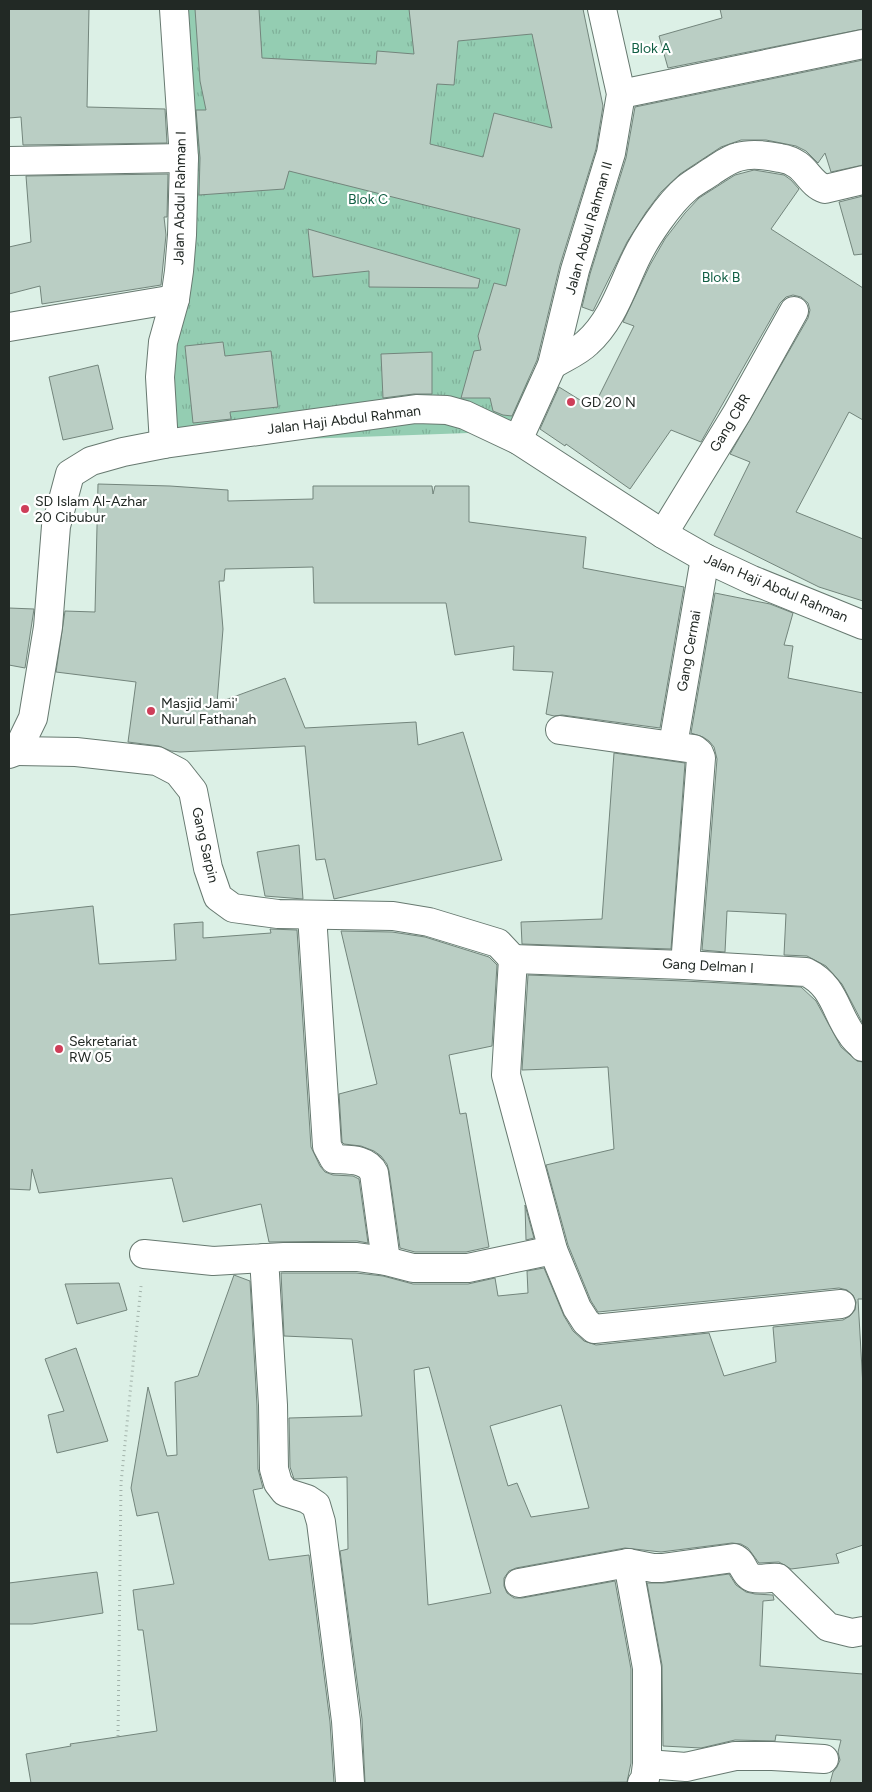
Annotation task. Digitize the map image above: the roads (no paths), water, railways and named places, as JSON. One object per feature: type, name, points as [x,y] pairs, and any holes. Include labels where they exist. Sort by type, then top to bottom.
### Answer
[{"type":"street","name":"Jalan Abdul Rahman I","points":[[164,444],[160,378],[163,342],[175,298],[182,235],[184,158],[174,9]]},
{"type":"street","name":"Jalan Abdul Rahman II","points":[[518,440],[552,365],[575,270],[611,153],[621,94],[602,9]]},
{"type":"street","points":[[621,94],[863,44]]},
{"type":"street","points":[[552,365],[587,344],[600,328],[617,301],[636,257],[657,223],[686,188],[723,164],[737,157],[750,154],[780,158],[792,161],[800,166],[820,187],[825,189],[863,180]]},
{"type":"street","points":[[9,161],[184,158]]},
{"type":"street","points":[[9,327],[175,298]]},
{"type":"street","name":"Gang CBR","points":[[663,534],[737,413],[794,311]]},
{"type":"street","name":"Jalan Haji Abdul Rahman","points":[[13,752],[33,718],[48,627],[56,526],[70,474],[91,461],[123,452],[164,444],[416,409],[447,410],[465,415],[518,440],[663,534],[705,558],[752,580],[863,624]]},
{"type":"street","name":"Gang Cermai","points":[[673,745],[705,558]]},
{"type":"street","points":[[560,730],[673,745],[694,749],[699,753],[701,758],[685,964]]},
{"type":"street","name":"Gang Sarpin","points":[[13,752],[76,752],[157,761],[178,772],[193,791],[208,868],[218,897],[233,908],[312,916],[393,916],[429,922],[498,943],[513,959]]},
{"type":"street","points":[[312,916],[327,1146],[334,1159],[362,1162],[371,1167],[374,1173],[386,1261]]},
{"type":"street","points":[[513,959],[506,1075],[553,1250],[577,1308],[586,1322],[594,1329],[841,1304]]},
{"type":"street","name":"Gang Delman I","points":[[513,959],[685,964],[806,972],[817,978],[828,990],[852,1036],[863,1047]]},
{"type":"street","points":[[144,1254],[213,1260],[357,1257],[386,1261],[413,1268],[468,1268],[553,1250]]},
{"type":"street","points":[[264,1258],[273,1405],[274,1469],[278,1483],[285,1492],[307,1499],[316,1505],[321,1522],[346,1721],[350,1783]]},
{"type":"street","points":[[519,1583],[628,1563],[662,1568],[734,1558],[740,1561],[746,1574],[751,1578],[778,1578],[828,1627],[852,1633],[863,1631]]},
{"type":"street","points":[[628,1563],[647,1668],[644,1774],[735,1756],[824,1759]]},
{"type":"place","name":"GD 20 N","points":[[571,402]]},
{"type":"place","name":"SD Islam Al-Azhar 20 Cibubur","points":[[25,509]]},
{"type":"place","name":"Masjid Jami' Nurul Fathanah","points":[[151,711]]},
{"type":"place","name":"Sekretariat RW 05","points":[[59,1049]]},
{"type":"park label","name":"Blok A","points":[[651,48]]},
{"type":"park label","name":"Blok C","points":[[368,199]]},
{"type":"park label","name":"Blok B","points":[[721,277]]}]
